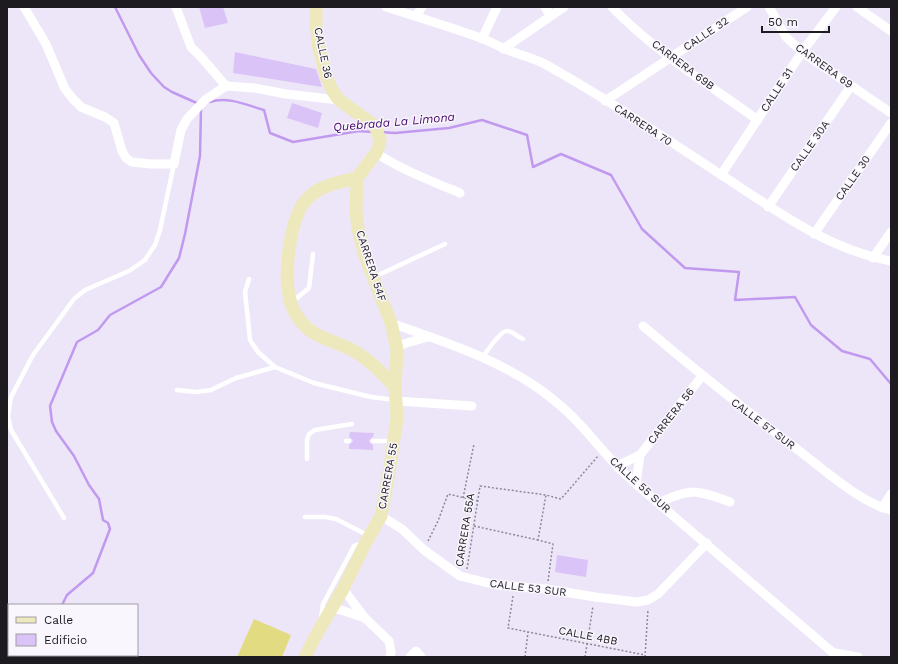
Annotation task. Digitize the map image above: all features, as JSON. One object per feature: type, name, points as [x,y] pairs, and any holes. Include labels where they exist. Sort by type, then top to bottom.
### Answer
[{"type":"main road","name":"CALLE 36","points":[[317,8],[316,25],[319,49],[326,76],[332,90],[339,100],[375,126],[380,140],[376,152]]},
{"type":"main road","points":[[376,152],[357,178],[321,189],[307,199],[297,216],[291,240],[287,283],[292,306],[299,319],[307,329],[318,336],[355,351],[378,370],[395,387]]},
{"type":"main road","name":"CARRERA 54F","points":[[357,178],[356,211],[358,229],[365,256],[391,323],[397,349]]},
{"type":"main road","name":"CARRERA 55","points":[[305,657],[381,516],[397,418],[395,387],[397,349]]},
{"type":"street","points":[[24,7],[46,44],[65,88],[81,107],[105,116],[114,123],[122,151],[126,158],[132,162],[174,164],[180,130],[187,119],[205,100],[226,86],[254,88],[286,94],[339,100]]},
{"type":"street","points":[[176,7],[191,47],[226,86]]},
{"type":"street","name":"CARRERA 70","points":[[386,7],[482,39],[503,49],[541,62],[605,100],[768,207],[814,234],[850,250],[873,258],[891,261]]},
{"type":"street","points":[[416,16],[422,7]]},
{"type":"street","points":[[482,39],[497,7]]},
{"type":"street","points":[[545,7],[550,16]]},
{"type":"street","points":[[503,49],[564,7]]},
{"type":"street","name":"CARRERA 69B","points":[[612,7],[625,20],[671,58],[758,120]]},
{"type":"street","name":"CALLE 32","points":[[605,100],[671,58],[746,7]]},
{"type":"street","name":"CARRERA 69","points":[[769,7],[786,37],[802,52],[891,113]]},
{"type":"street","name":"CALLE 31","points":[[721,175],[802,52],[836,7]]},
{"type":"street","points":[[857,7],[891,30]]},
{"type":"street","name":"CALLE 30A","points":[[768,207],[851,86]]},
{"type":"street","name":"CALLE 30","points":[[814,234],[891,123]]},
{"type":"street","points":[[376,152],[407,170],[460,193]]},
{"type":"street","points":[[873,258],[891,232]]},
{"type":"street","name":"CALLE 55 SUR","points":[[391,323],[482,358],[528,381],[546,394],[576,420],[616,466],[836,655]]},
{"type":"street","name":"CALLE 57 SUR","points":[[643,326],[702,376],[848,488],[886,509]]},
{"type":"street","points":[[397,349],[403,344],[428,337]]},
{"type":"street","name":"CARRERA 56","points":[[616,466],[640,455],[702,376]]},
{"type":"street","points":[[397,401],[472,406]]},
{"type":"street","name":"CARRERA 56","points":[[636,484],[640,455]]},
{"type":"street","points":[[659,502],[693,492],[710,495],[730,502]]},
{"type":"street","points":[[886,509],[891,494]]},
{"type":"street","name":"CALLE 53 SUR","points":[[381,516],[402,529],[424,550],[460,576],[496,585],[547,589],[637,602],[648,600]]},
{"type":"street","points":[[648,600],[658,594],[707,543]]},
{"type":"street","points":[[343,589],[365,618],[389,641],[391,652],[390,657]]},
{"type":"street","points":[[332,608],[365,618]]},
{"type":"street","points":[[410,657],[416,651],[421,657]]},
{"type":"street","points":[[836,655],[858,657]]},
{"type":"lane","points":[[64,518],[11,430],[8,416],[11,397],[33,355],[74,299],[85,290],[129,271],[145,260],[155,245],[160,230],[174,164]]},
{"type":"lane","points":[[374,278],[445,244]]},
{"type":"lane","points":[[292,306],[309,288],[313,254]]},
{"type":"lane","points":[[249,279],[245,292],[250,340],[258,352],[275,368],[314,383],[371,398],[397,401]]},
{"type":"lane","points":[[482,358],[500,334],[505,331],[508,331],[523,339]]},
{"type":"lane","points":[[177,390],[197,392],[210,390],[250,374],[275,368]]},
{"type":"lane","points":[[307,459],[307,440],[309,434],[315,430],[352,424]]},
{"type":"lane","points":[[373,441],[394,441]]},
{"type":"lane","points":[[305,517],[325,517],[336,519],[368,539]]},
{"type":"lane","points":[[320,628],[323,604],[354,546],[368,539]]},
{"type":"path","points":[[463,498],[474,444]]},
{"type":"path","points":[[538,540],[546,495],[561,499],[603,450]]},
{"type":"path","name":"CARRERA 55A","points":[[466,577],[480,486],[546,495]]},
{"type":"path","points":[[424,550],[448,494],[478,501]]},
{"type":"path","points":[[474,526],[553,544],[547,589]]},
{"type":"path","name":"CALLE 4BB","points":[[514,586],[508,628],[645,656]]},
{"type":"path","points":[[585,657],[595,597]]},
{"type":"path","points":[[645,656],[648,600]]},
{"type":"path","points":[[525,657],[528,632]]},
{"type":"shaded area","points":[[254,619],[291,635],[282,657],[237,657]]},
{"type":"building","points":[[199,7],[223,7],[228,23],[205,28]]},
{"type":"building","points":[[235,52],[316,69],[322,87],[233,73]]},
{"type":"building","points":[[292,103],[322,113],[318,128],[287,118]]},
{"type":"building","points":[[350,432],[374,433],[373,437],[369,441],[373,445],[373,450],[349,449],[349,445],[353,441],[349,437]]},
{"type":"building","points":[[557,555],[588,560],[586,577],[555,572]]},
{"type":"waterway","points":[[115,7],[139,55],[151,73],[164,87],[199,104]]},
{"type":"waterway","name":"Quebrada La Limona","points":[[210,102],[217,100],[230,101],[264,110],[270,133],[293,142],[359,131],[372,132]]},
{"type":"waterway","points":[[62,604],[67,595],[93,573],[110,529],[108,523],[103,520],[99,499],[89,485],[74,456],[56,431],[52,422],[50,406],[77,342],[98,330],[110,315],[161,287],[179,258],[200,156],[201,108]]},
{"type":"waterway","name":"Quebrada La Limona","points":[[381,132],[395,133],[449,128],[482,120],[527,135],[533,167],[561,154],[611,175],[642,229],[685,268],[739,272],[735,300],[795,297],[811,325],[842,351],[870,359],[891,384]]}]
